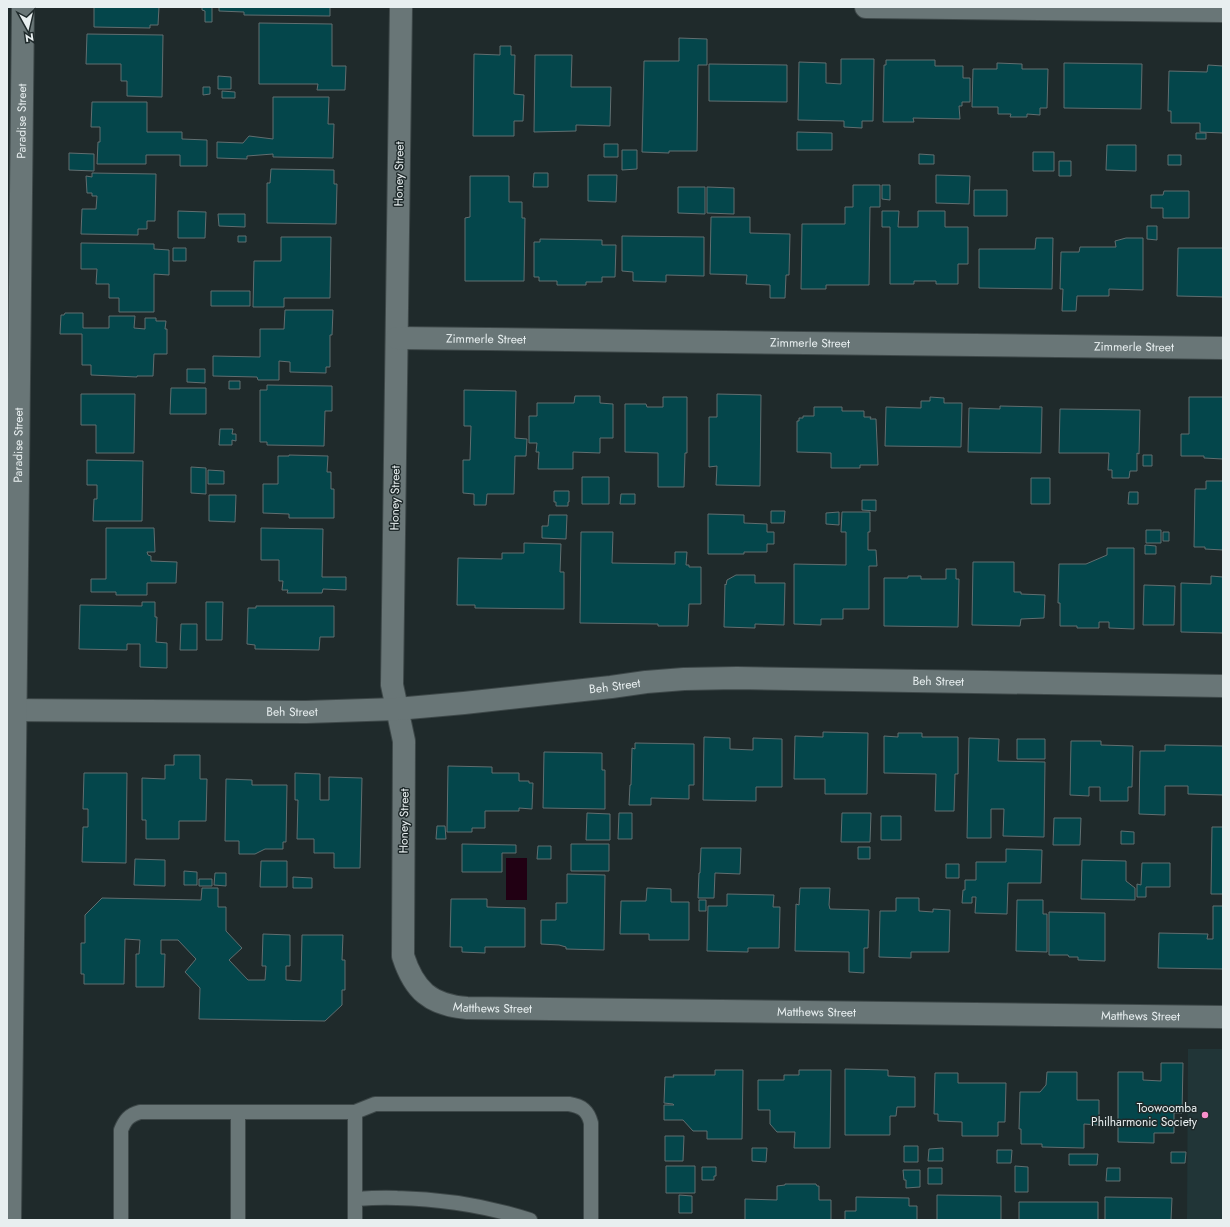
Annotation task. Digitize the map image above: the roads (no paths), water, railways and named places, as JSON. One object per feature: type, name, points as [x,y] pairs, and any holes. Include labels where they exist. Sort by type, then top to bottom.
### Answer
[{"type":"street","name":"Paradise Street","points":[[10,1220],[11,710],[23,7]]},
{"type":"street","name":"Honey Street","points":[[401,7],[392,685],[404,741],[403,956],[408,971],[416,985]]},
{"type":"street","points":[[866,7],[1223,12]]},
{"type":"street","name":"Zimmerle Street","points":[[397,338],[1223,348]]},
{"type":"street","name":"Beh Street","points":[[11,710],[306,712],[397,709],[684,679],[737,678],[1223,686]]},
{"type":"street","name":"Matthews Street","points":[[416,985],[428,996],[440,1003],[453,1007],[467,1008],[1223,1017]]},
{"type":"lane","points":[[121,1220],[121,1130],[127,1118],[133,1114],[140,1112],[355,1112],[375,1104],[577,1105],[584,1109],[589,1115],[591,1123],[591,1220]]},
{"type":"lane","points":[[238,1112],[238,1220]]},
{"type":"lane","points":[[355,1112],[355,1220]]},
{"type":"lane","points":[[355,1198],[397,1198],[439,1201],[481,1207],[530,1220]]},
{"type":"place","name":"Toowoomba Philharmonic Society","points":[[1205,1115]]}]
